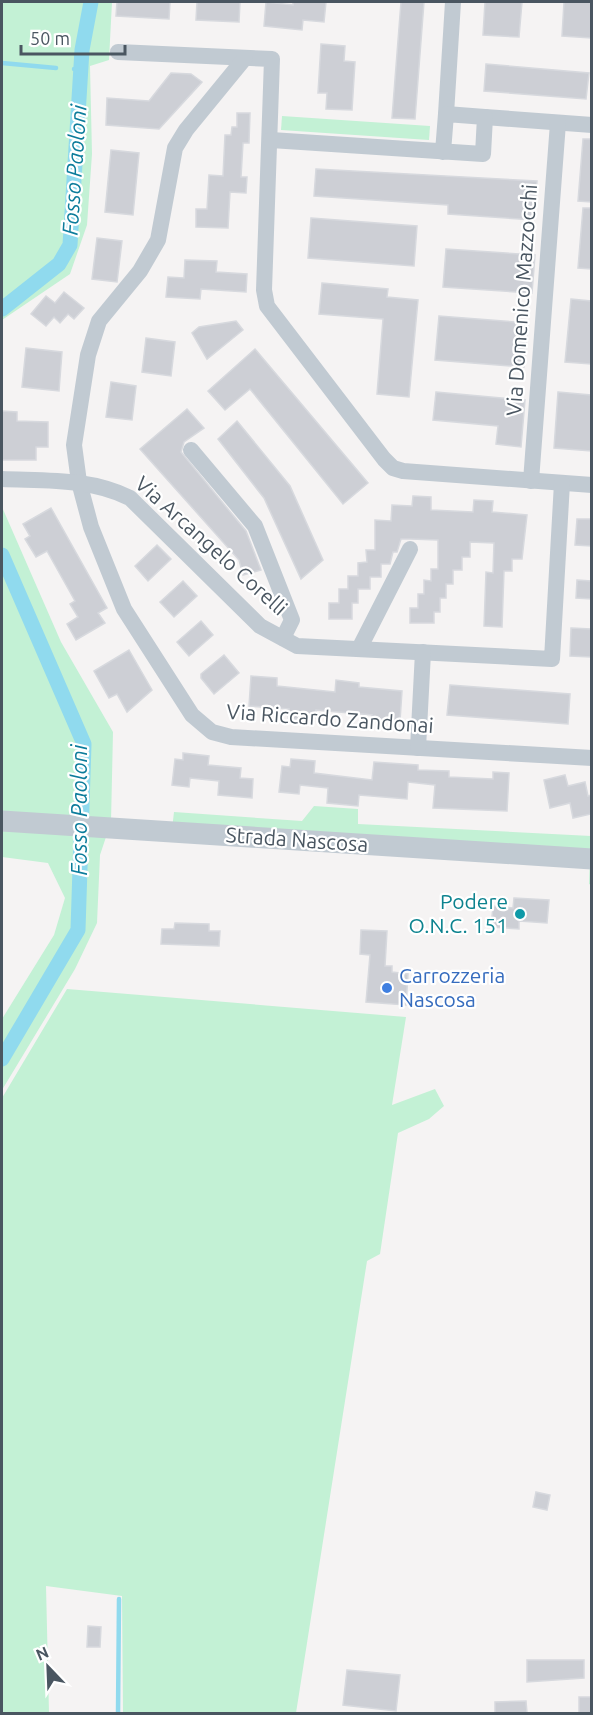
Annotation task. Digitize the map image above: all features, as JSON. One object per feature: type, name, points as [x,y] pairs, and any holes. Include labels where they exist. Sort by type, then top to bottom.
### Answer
[{"type":"street","points":[[443,152],[453,2]]},
{"type":"street","points":[[118,52],[272,59],[271,140],[264,290],[267,306],[393,468],[403,471],[591,485]]},
{"type":"street","name":"Via Riccardo Zandonai","points":[[245,58],[186,130],[175,148],[158,240],[140,271],[99,321],[88,355],[74,445],[79,482],[95,537],[124,609],[192,715],[212,732],[238,737],[591,758]]},
{"type":"street","points":[[446,114],[591,125]]},
{"type":"street","points":[[271,140],[483,154],[485,117]]},
{"type":"street","name":"Via Domenico Mazzocchi","points":[[531,481],[558,123]]},
{"type":"street","name":"Via Arcangelo Corelli","points":[[191,450],[255,526],[292,620],[283,638]]},
{"type":"street","name":"Via Arcangelo Corelli","points":[[2,480],[79,482],[111,488],[130,498],[260,626],[297,646],[552,660],[562,483]]},
{"type":"street","points":[[360,649],[410,549]]},
{"type":"street","points":[[418,748],[423,652]]},
{"type":"street","name":"Strada Nascosa","points":[[2,821],[591,859]]},
{"type":"green space","points":[[2,2],[112,2],[109,60],[90,66],[92,154],[87,225],[70,274],[2,320]]},
{"type":"green space","points":[[282,116],[430,126],[429,140],[281,130]]},
{"type":"green space","points":[[2,507],[61,642],[113,732],[111,822],[100,855],[97,923],[75,969],[2,1090],[2,1019],[54,935],[65,898],[48,863],[2,857]]},
{"type":"green space","points":[[314,806],[358,809],[358,824],[591,836],[591,885],[589,884],[590,856],[172,829],[174,812],[302,821]]},
{"type":"green space","points":[[67,989],[406,1017],[392,1105],[435,1089],[444,1106],[429,1119],[398,1133],[380,1254],[367,1261],[296,1713],[123,1713],[122,1596],[46,1586],[49,1713],[2,1713],[2,1098]]},
{"type":"building","points":[[117,2],[170,2],[169,19],[116,16]]},
{"type":"building","points":[[197,2],[240,2],[239,22],[196,20]]},
{"type":"building","points":[[266,2],[293,5],[293,2],[326,2],[324,22],[303,20],[302,30],[264,26]]},
{"type":"building","points":[[401,2],[424,2],[415,119],[392,118]]},
{"type":"building","points":[[485,2],[522,2],[519,37],[483,35]]},
{"type":"building","points":[[564,2],[591,2],[591,38],[562,36]]},
{"type":"building","points":[[321,44],[345,46],[344,61],[355,62],[352,110],[326,109],[327,93],[318,93]]},
{"type":"building","points":[[486,64],[589,73],[586,99],[484,91]]},
{"type":"building","points":[[171,73],[191,74],[202,82],[159,129],[106,125],[107,98],[149,101]]},
{"type":"building","points":[[237,113],[250,113],[249,143],[243,143],[241,177],[247,177],[246,193],[230,192],[228,228],[196,227],[196,209],[207,209],[209,175],[223,176],[225,135],[231,135],[232,127],[237,127]]},
{"type":"building","points":[[583,139],[591,139],[591,202],[578,201]]},
{"type":"building","points":[[111,150],[139,153],[133,215],[105,212]]},
{"type":"building","points":[[316,169],[537,181],[534,220],[448,214],[448,205],[314,196]]},
{"type":"building","points":[[583,208],[591,208],[591,269],[578,268]]},
{"type":"building","points":[[311,218],[417,226],[414,266],[308,258]]},
{"type":"building","points":[[97,238],[122,241],[117,282],[92,279]]},
{"type":"building","points":[[446,249],[535,255],[532,293],[443,287]]},
{"type":"building","points":[[185,260],[217,261],[216,272],[247,274],[246,292],[201,289],[200,299],[166,297],[168,277],[184,278]]},
{"type":"building","points":[[322,283],[388,289],[387,297],[418,300],[409,397],[377,394],[383,319],[319,314]]},
{"type":"building","points":[[64,292],[84,308],[74,319],[68,314],[60,323],[54,317],[46,326],[31,314],[46,296],[55,303]]},
{"type":"building","points":[[571,299],[591,301],[591,364],[565,362]]},
{"type":"building","points":[[439,316],[528,323],[524,367],[435,360]]},
{"type":"building","points":[[236,321],[243,330],[207,359],[192,333],[199,327]]},
{"type":"building","points":[[146,338],[175,342],[171,376],[142,372]]},
{"type":"building","points":[[26,348],[62,352],[59,391],[22,387]]},
{"type":"building","points":[[255,349],[368,483],[343,504],[250,389],[225,410],[208,391]]},
{"type":"building","points":[[111,382],[136,386],[132,420],[106,417]]},
{"type":"building","points":[[436,392],[525,400],[521,447],[496,444],[498,426],[433,420]]},
{"type":"building","points":[[558,392],[591,395],[591,451],[554,448]]},
{"type":"building","points":[[187,409],[204,428],[184,442],[181,452],[246,531],[261,570],[243,575],[239,560],[140,449]]},
{"type":"building","points":[[2,411],[17,412],[17,421],[48,422],[48,447],[36,447],[36,460],[2,460]]},
{"type":"building","points":[[237,421],[290,486],[323,560],[301,579],[264,498],[218,439]]},
{"type":"building","points":[[413,496],[431,497],[431,510],[473,512],[474,500],[493,501],[492,512],[527,515],[522,559],[512,559],[512,571],[504,571],[502,627],[484,626],[486,572],[493,573],[494,543],[470,542],[470,557],[462,557],[462,570],[453,570],[453,584],[446,584],[446,598],[440,598],[440,612],[434,612],[434,623],[410,623],[410,608],[418,608],[418,594],[424,594],[424,580],[431,581],[431,569],[438,569],[438,540],[401,539],[397,552],[393,552],[390,564],[381,564],[381,577],[370,577],[370,589],[358,589],[358,603],[352,603],[352,619],[329,619],[329,603],[339,603],[339,589],[348,589],[348,576],[358,576],[358,563],[367,562],[366,550],[375,550],[375,520],[391,521],[392,505],[412,506]]},
{"type":"building","points":[[51,508],[107,608],[98,613],[105,623],[76,640],[67,624],[78,617],[70,604],[75,601],[47,551],[36,557],[25,539],[30,536],[23,524]]},
{"type":"building","points":[[577,519],[591,519],[591,546],[575,545]]},
{"type":"building","points":[[157,545],[171,559],[148,581],[135,566]]},
{"type":"building","points":[[577,580],[591,581],[591,599],[576,598]]},
{"type":"building","points":[[183,581],[197,596],[174,617],[160,602]]},
{"type":"building","points":[[201,621],[213,635],[189,656],[177,642]]},
{"type":"building","points":[[571,628],[591,629],[591,657],[570,656]]},
{"type":"building","points":[[129,650],[152,690],[127,712],[117,694],[109,698],[94,671]]},
{"type":"building","points":[[224,655],[239,673],[214,694],[201,678],[201,674]]},
{"type":"building","points":[[251,676],[277,678],[277,686],[335,692],[336,680],[359,683],[359,687],[402,691],[400,721],[371,718],[372,715],[316,710],[314,721],[288,718],[289,709],[249,706]]},
{"type":"building","points":[[450,685],[570,694],[568,724],[447,715]]},
{"type":"building","points":[[183,753],[209,756],[208,765],[241,768],[240,778],[253,779],[252,798],[218,795],[219,781],[190,778],[189,787],[172,785],[175,759],[183,760]]},
{"type":"building","points":[[291,759],[315,761],[314,773],[372,780],[374,762],[418,765],[418,770],[449,771],[449,777],[493,779],[493,772],[509,773],[507,811],[433,808],[435,785],[408,782],[407,799],[359,795],[358,806],[327,803],[328,788],[300,785],[299,794],[279,792],[282,766],[290,767]]},
{"type":"building","points":[[565,775],[568,786],[585,782],[588,796],[591,795],[591,814],[573,818],[570,803],[550,808],[544,780]]},
{"type":"building","name":"Podere O.N.C. 151","points":[[514,898],[549,900],[547,923],[519,921],[519,929],[491,927],[493,906],[513,908]]},
{"type":"building","points":[[175,923],[209,924],[209,931],[220,931],[219,946],[161,944],[162,929],[174,929]]},
{"type":"building","name":"Carrozzeria Nascosa","points":[[361,930],[387,931],[385,966],[392,966],[392,972],[408,974],[406,1005],[366,1002],[370,955],[360,954]]},
{"type":"building","points":[[536,1492],[550,1495],[547,1510],[533,1507]]},
{"type":"building","points":[[88,1626],[101,1627],[100,1647],[87,1647]]},
{"type":"building","points":[[527,1660],[584,1660],[584,1678],[527,1682]]},
{"type":"building","points":[[347,1670],[400,1675],[396,1711],[343,1705]]},
{"type":"building","points":[[579,1697],[591,1697],[591,1713],[579,1713]]},
{"type":"building","points":[[526,1701],[527,1713],[495,1713],[495,1702]]},
{"type":"waterway","name":"Fosso Paoloni","points":[[2,309],[59,264],[70,245],[82,50],[91,2]]},
{"type":"waterway","points":[[2,63],[56,68]]},
{"type":"waterway","name":"Fosso Paoloni","points":[[74,69],[80,69]]},
{"type":"waterway","name":"Fosso Paoloni","points":[[2,555],[84,744],[78,930],[2,1059]]},
{"type":"waterway","points":[[118,1714],[119,1599]]},
{"type":"place","name":"Podere O.N.C. 151","points":[[520,914]]},
{"type":"place","name":"Carrozzeria Nascosa","points":[[387,988]]}]
